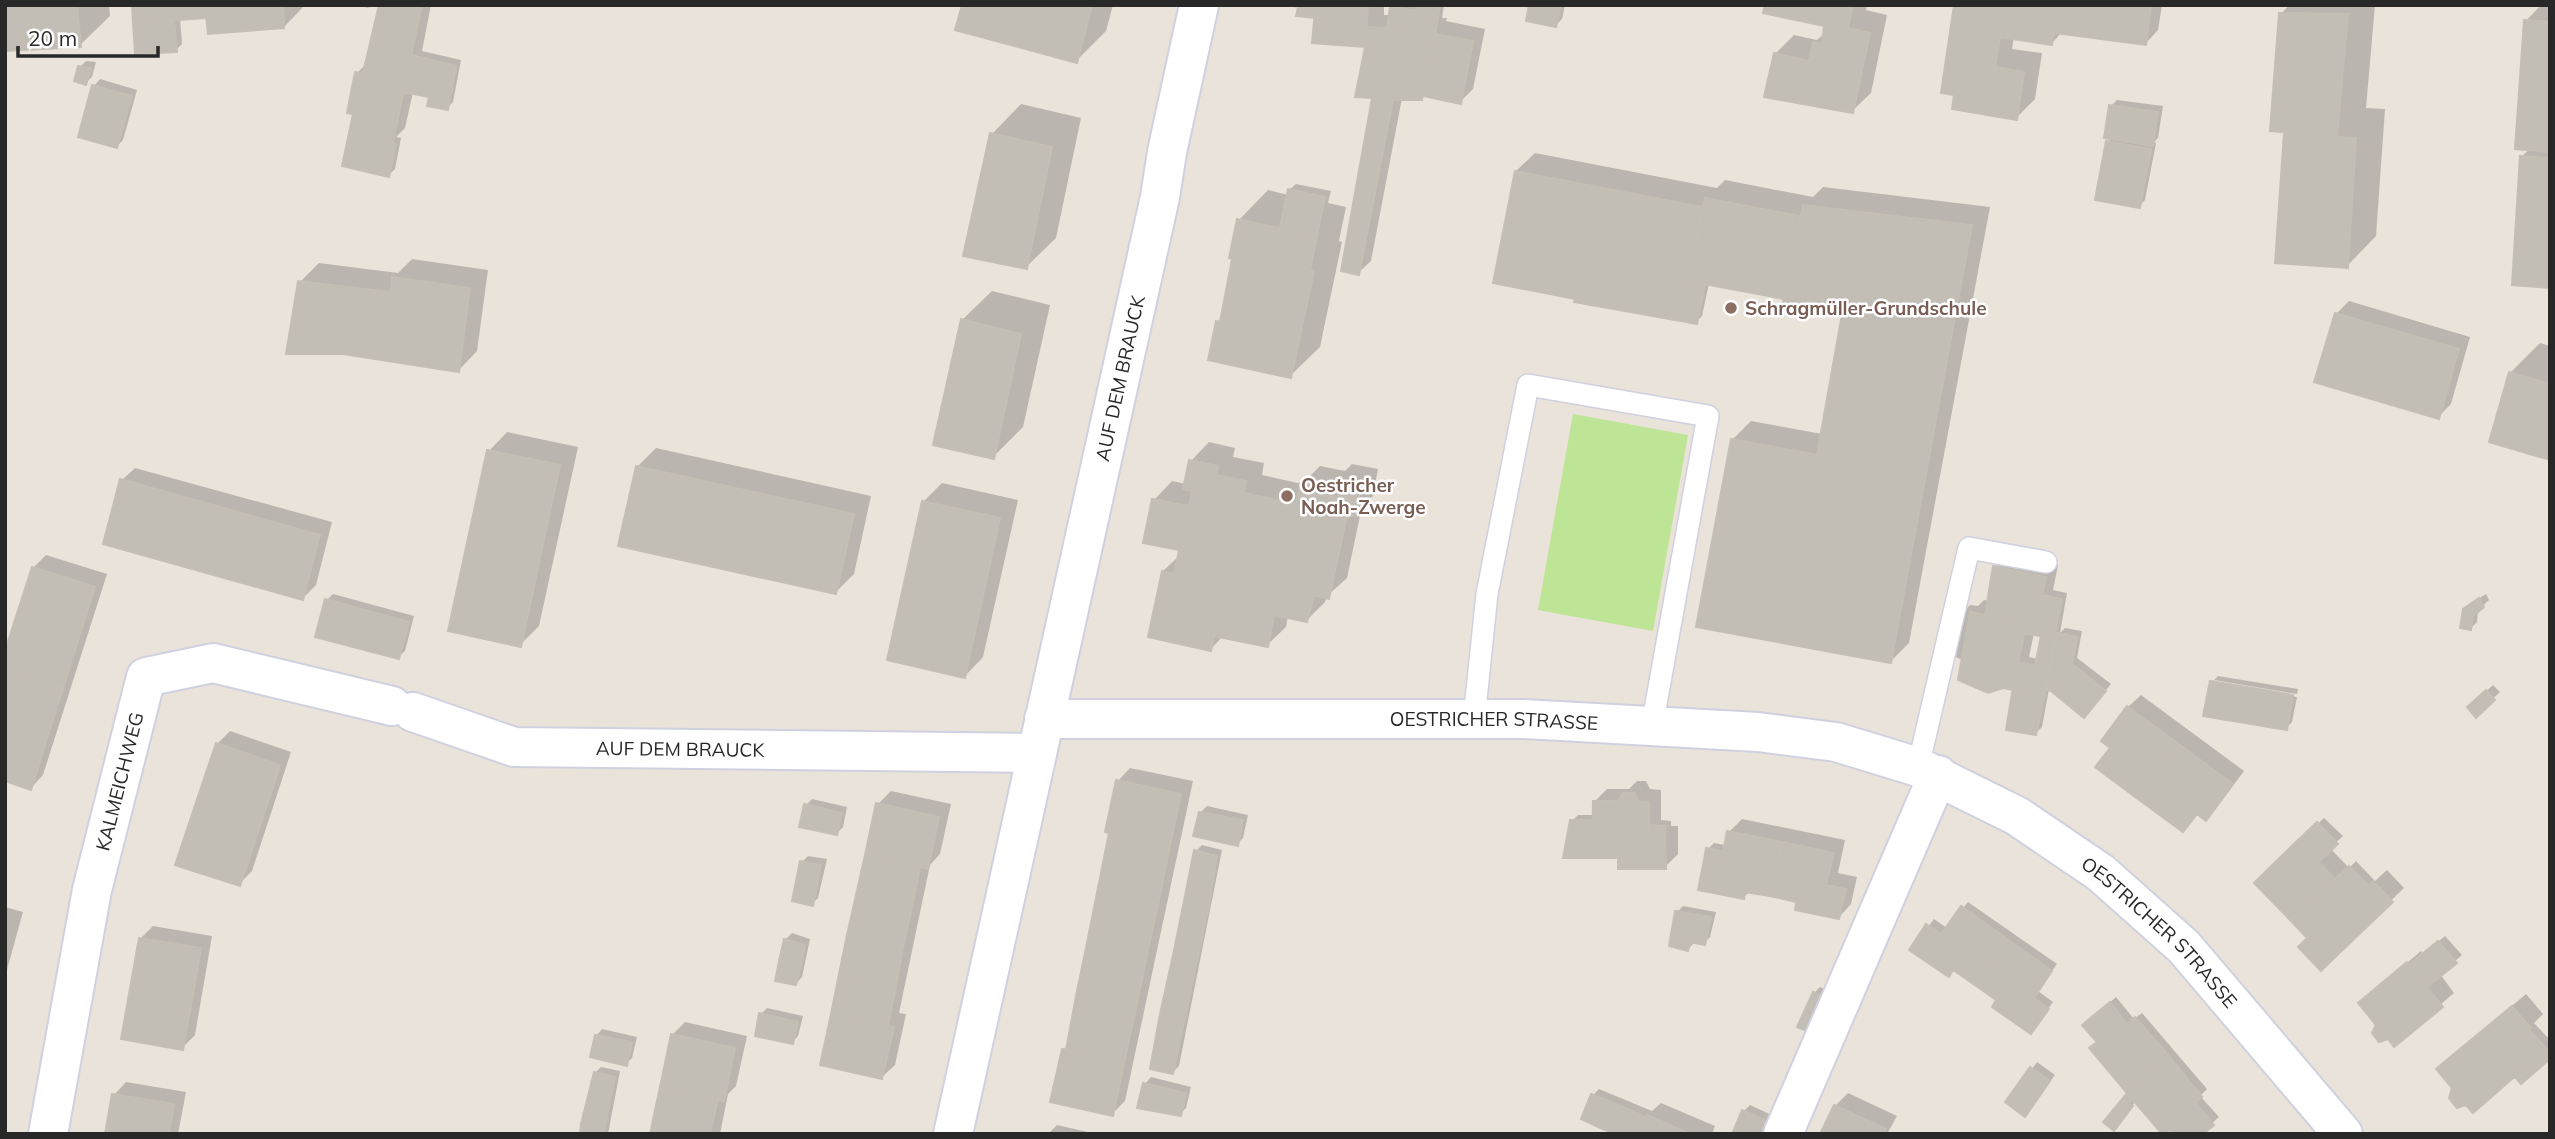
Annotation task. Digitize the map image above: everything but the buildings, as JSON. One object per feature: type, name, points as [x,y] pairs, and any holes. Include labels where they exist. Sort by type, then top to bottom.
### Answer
[{"type":"street","name":"AUF DEM BRAUCK","points":[[953,1134],[1160,197],[1199,5]]},
{"type":"street","name":"KALMEICHWEG","points":[[48,1134],[92,890],[146,677],[213,663],[402,709]]},
{"type":"street","name":"AUF DEM BRAUCK","points":[[402,709],[514,747],[1041,736]]},
{"type":"street","name":"OESTRICHER STRASSE","points":[[1041,736],[1523,719],[1758,732],[1836,742],[1928,771],[2017,816],[2101,873],[2184,947],[2343,1134]]},
{"type":"street","points":[[1783,1134],[1928,771]]},
{"type":"lane","points":[[1474,719],[1487,594],[1528,385],[1708,416],[1652,726]]},
{"type":"lane","points":[[1928,771],[1969,548],[2046,562]]},
{"type":"green space","points":[[1573,414],[1688,435],[1653,631],[1538,610]]},
{"type":"place","name":"Schragmüller-Grundschule","points":[[1731,308]]},
{"type":"place","name":"Oestricher Noah-Zwerge","points":[[1287,496]]}]
